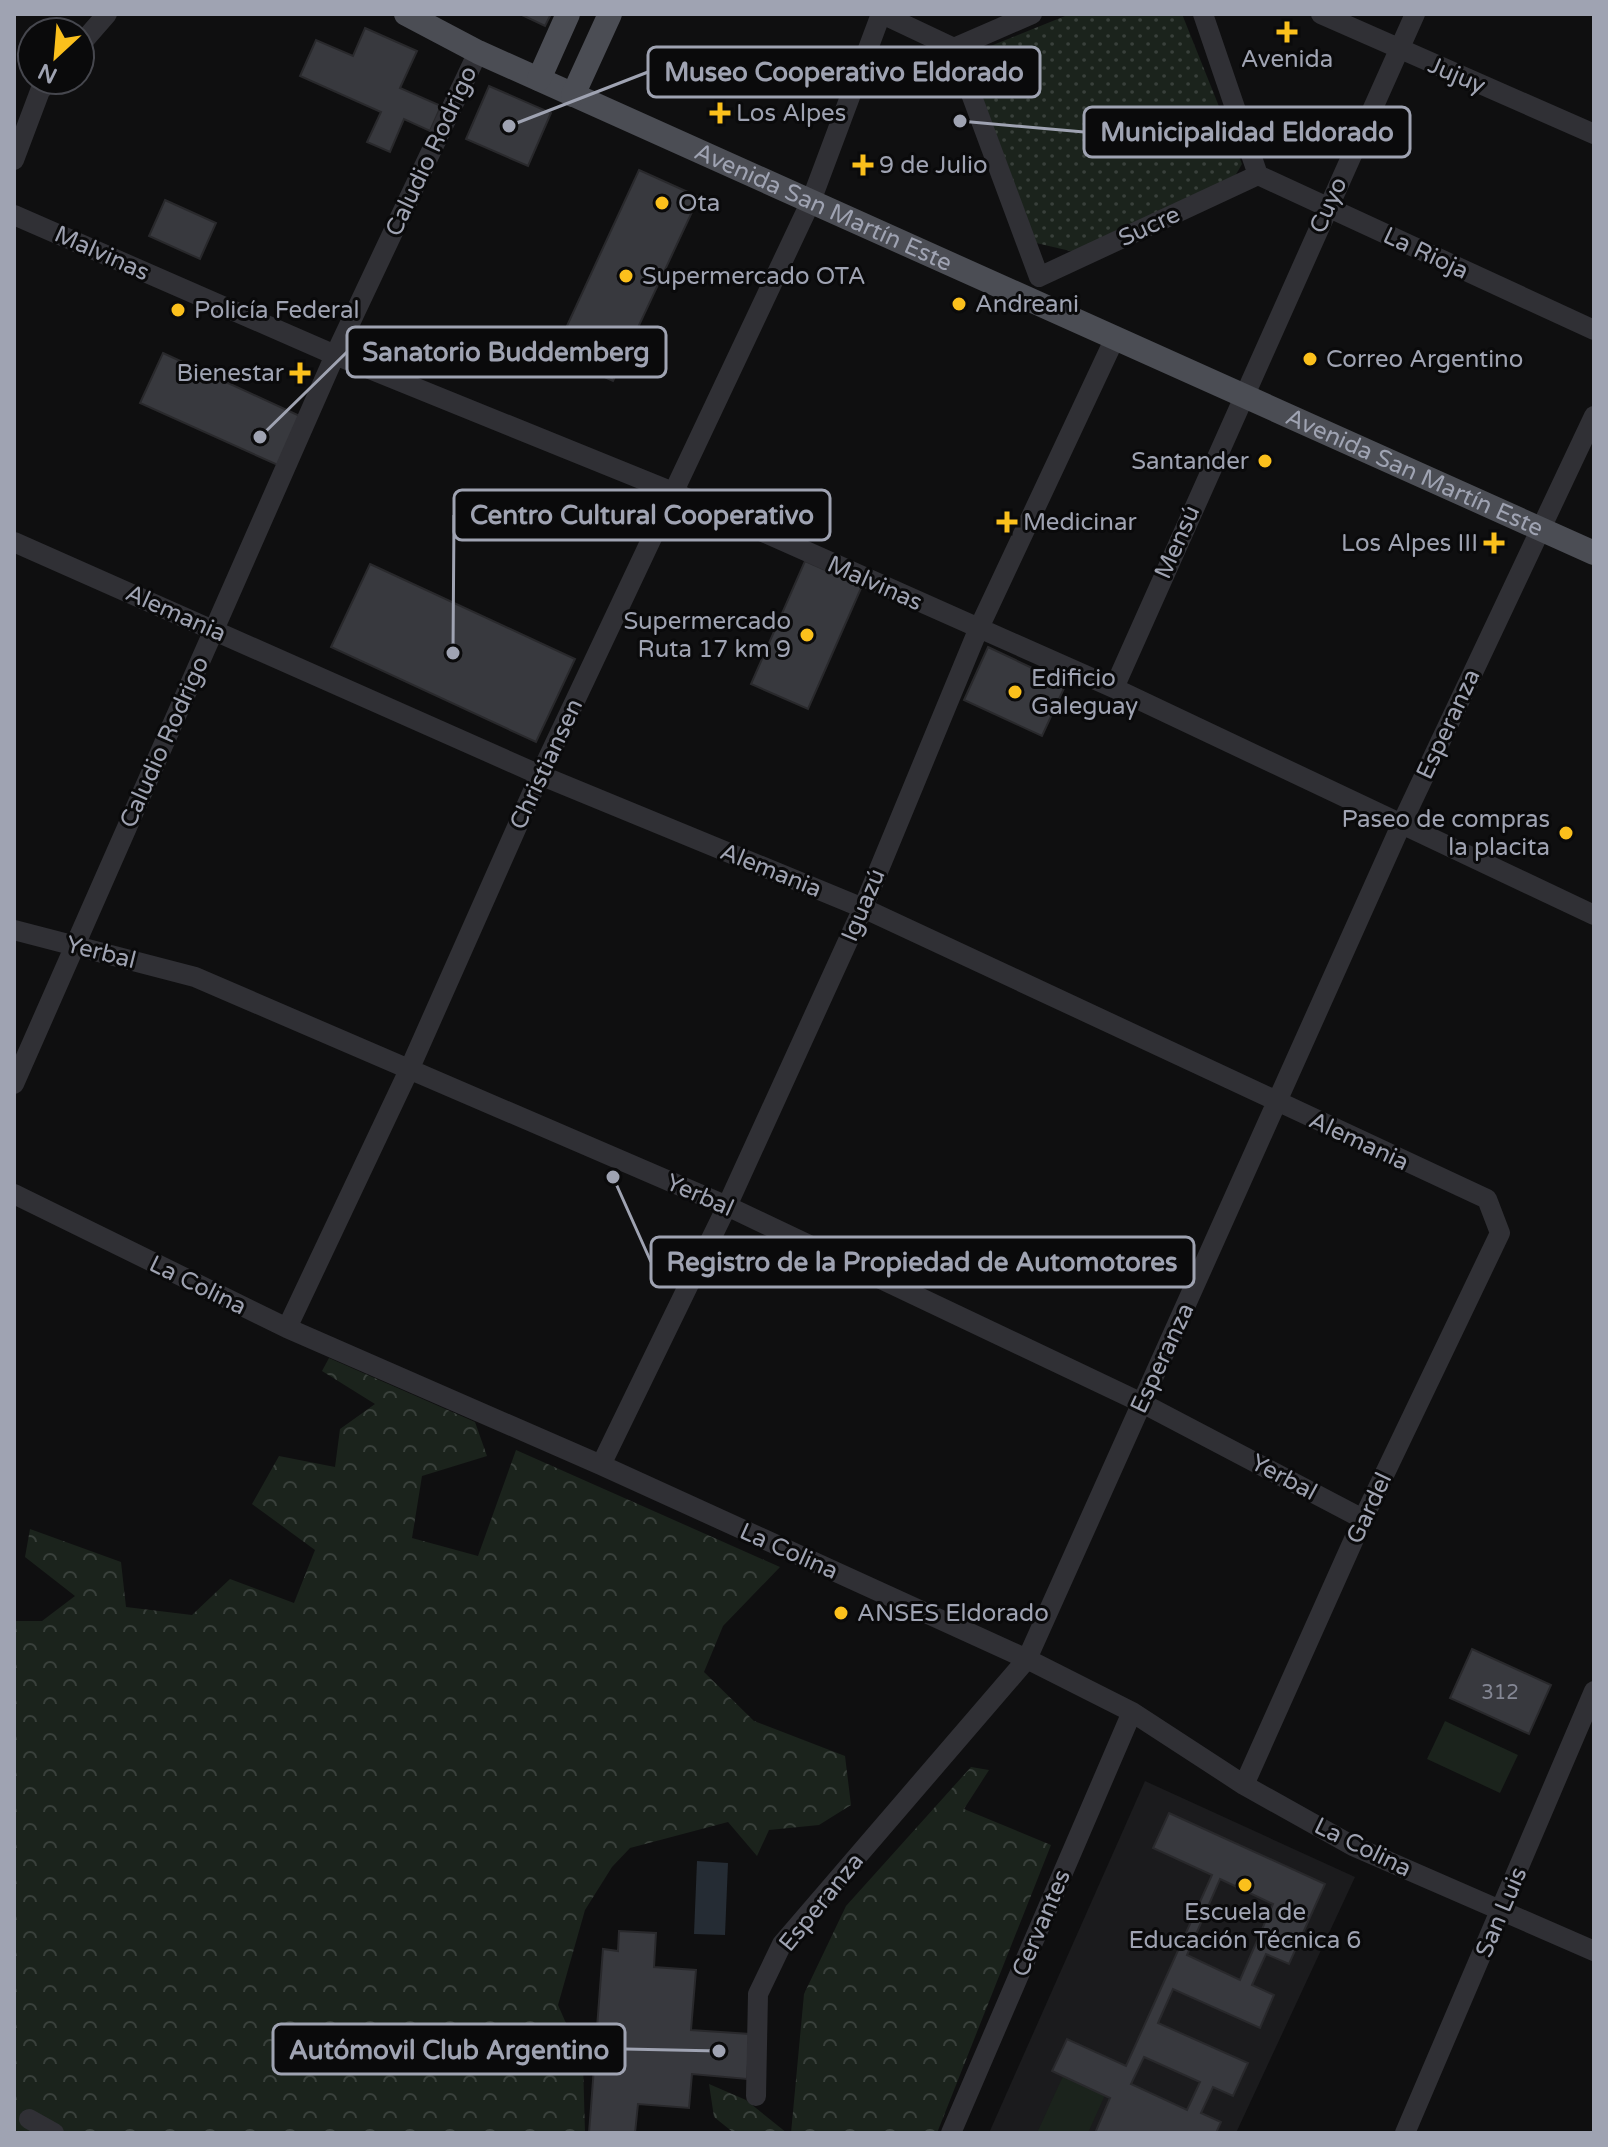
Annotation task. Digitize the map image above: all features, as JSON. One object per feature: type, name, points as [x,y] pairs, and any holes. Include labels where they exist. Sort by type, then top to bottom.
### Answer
[{"type":"main road","name":"Avenida San Martín Este","points":[[406,14],[478,52],[1594,553]]},
{"type":"main road","points":[[539,79],[568,14]]},
{"type":"main road","points":[[573,95],[610,14]]},
{"type":"street","points":[[882,14],[954,48],[1039,277],[1029,301]]},
{"type":"street","name":"Christiansen","points":[[287,1328],[409,1070],[540,775],[811,201],[882,14]]},
{"type":"street","points":[[954,48],[1032,14]]},
{"type":"street","points":[[1203,14],[1258,175]]},
{"type":"street","name":"Jujuy","points":[[1321,14],[1594,134]]},
{"type":"street","name":"Cuyo","points":[[1242,396],[1415,14]]},
{"type":"street","name":"Caludio Rodrigo","points":[[14,1084],[335,355],[478,52]]},
{"type":"street","points":[[14,160],[38,96]]},
{"type":"street","name":"La Rioja","points":[[1258,175],[1594,330]]},
{"type":"street","name":"Sucre","points":[[1039,277],[1258,175]]},
{"type":"street","name":"Malvinas","points":[[14,215],[335,355],[673,492],[1114,688],[1594,915]]},
{"type":"street","name":"Iguazú","points":[[601,1465],[727,1206],[863,908],[978,630],[1114,340]]},
{"type":"street","name":"Mensú","points":[[1114,688],[1242,396]]},
{"type":"street","name":"Esperanza","points":[[756,2096],[758,1994],[782,1944],[1027,1659],[1401,825],[1594,416]]},
{"type":"street","name":"Alemania","points":[[14,542],[540,775],[863,908],[1487,1199],[1500,1233]]},
{"type":"street","name":"Yerbal","points":[[14,930],[195,977],[727,1206],[1142,1403],[1363,1519]]},
{"type":"street","name":"La Colina","points":[[14,1194],[287,1328],[601,1465],[1027,1659],[1132,1712],[1244,1785],[1353,1846],[1594,1951]]},
{"type":"street","name":"Gardel","points":[[1244,1785],[1363,1519],[1500,1233]]},
{"type":"street","name":"San Luis","points":[[1405,2133],[1594,1691]]},
{"type":"street","name":"Cervantes","points":[[951,2133],[1132,1712]]},
{"type":"street","points":[[29,2119],[54,2133]]},
{"type":"shaded area","points":[[1145,1781],[1355,1877],[1236,2133],[989,2133]]},
{"type":"shaded area","points":[[697,1861],[728,1863],[725,1935],[694,1934]]},
{"type":"green space","points":[[1070,14],[1182,14],[1242,164],[1227,190],[1079,253],[1036,243],[969,71],[978,51]]},
{"type":"green space","points":[[329,1358],[475,1422],[487,1456],[422,1476],[412,1538],[478,1556],[516,1450],[780,1567],[723,1626],[704,1672],[754,1721],[845,1756],[851,1805],[819,1825],[769,1830],[757,1856],[728,1822],[630,1848],[612,1867],[585,1910],[558,2005],[583,2062],[585,2133],[14,2133],[14,1621],[42,1621],[75,1596],[25,1557],[30,1529],[121,1562],[126,1607],[192,1615],[230,1579],[294,1603],[315,1550],[252,1504],[279,1456],[335,1467],[340,1429],[375,1404],[322,1371]]},
{"type":"green space","points":[[1445,1721],[1518,1755],[1500,1793],[1427,1759]]},
{"type":"green space","points":[[971,1767],[989,1770],[964,1809],[1051,1845],[937,2133],[791,2133],[804,1994],[846,1906]]},
{"type":"green space","points":[[1063,2076],[1105,2095],[1088,2133],[1037,2133]]},
{"type":"green space","points":[[709,2084],[746,2100],[787,2133],[734,2133],[714,2117]]},
{"type":"building","points":[[520,14],[551,14],[545,26]]},
{"type":"building","points":[[365,28],[417,51],[400,88],[441,106],[430,131],[404,119],[390,152],[367,142],[381,112],[300,76],[316,40],[353,56]]},
{"type":"building","points":[[489,86],[551,113],[528,166],[466,139]]},
{"type":"building","name":"Supermercado OTA","points":[[639,170],[699,197],[613,381],[554,354]]},
{"type":"building","points":[[165,200],[216,223],[200,259],[149,236]]},
{"type":"building","points":[[163,353],[302,417],[280,466],[140,403]]},
{"type":"building","name":"Supermercado Ruta 17 km 9","points":[[805,561],[862,586],[808,709],[751,684]]},
{"type":"building","points":[[370,564],[575,659],[536,742],[331,647]]},
{"type":"building","name":"Edificio Galeguay","points":[[988,647],[1066,684],[1042,736],[964,700]]},
{"type":"building","points":[[1472,1649],[1551,1685],[1529,1734],[1450,1698]]},
{"type":"building","points":[[1169,1813],[1325,1884],[1289,1964],[1266,1954],[1252,1985],[1274,1995],[1260,2028],[1173,1989],[1158,2023],[1248,2063],[1233,2096],[1213,2087],[1201,2113],[1221,2122],[1216,2133],[1095,2133],[1110,2098],[1052,2071],[1067,2039],[1126,2066],[1212,1875],[1153,1848]],"holes":[[[1220,1879],[1273,1904],[1240,1980],[1187,1955]],[[1144,2057],[1200,2082],[1187,2110],[1131,2084]]]},
{"type":"building","points":[[619,1931],[656,1933],[654,1967],[696,1970],[691,2030],[750,2034],[747,2079],[692,2074],[689,2108],[638,2104],[635,2133],[589,2133],[603,1949],[618,1951]]},
{"type":"place","name":"Avenida","points":[[1287,32]]},
{"type":"place","name":"Los Alpes","points":[[720,113]]},
{"type":"place","name":"Municipalidad Eldorado","points":[[960,121]]},
{"type":"place","name":"Museo Cooperativo Eldorado","points":[[509,126]]},
{"type":"place","name":"9 de Julio","points":[[863,165]]},
{"type":"place","name":"Ota","points":[[662,203]]},
{"type":"place","name":"Supermercado OTA","points":[[626,276]]},
{"type":"place","name":"Andreani","points":[[959,304]]},
{"type":"place","name":"Policía Federal","points":[[178,310]]},
{"type":"place","name":"Correo Argentino","points":[[1310,359]]},
{"type":"place","name":"Bienestar","points":[[300,373]]},
{"type":"place","name":"Sanatorio Buddemberg","points":[[260,437]]},
{"type":"place","name":"Santander","points":[[1265,461]]},
{"type":"place","name":"Medicinar","points":[[1007,522]]},
{"type":"place","name":"Los Alpes III","points":[[1494,543]]},
{"type":"place","name":"Supermercado Ruta 17 km 9","points":[[807,635]]},
{"type":"place","name":"Centro Cultural Cooperativo","points":[[453,653]]},
{"type":"place","name":"Edificio Galeguay","points":[[1015,692]]},
{"type":"place","name":"Paseo de compras la placita","points":[[1566,833]]},
{"type":"place","name":"Registro de la Propiedad de Automotores","points":[[613,1177]]},
{"type":"place","name":"ANSES Eldorado","points":[[841,1613]]},
{"type":"place","name":"Escuela de Educación Técnica 6","points":[[1245,1885]]},
{"type":"place","name":"Autómovil Club Argentino","points":[[719,2051]]}]
